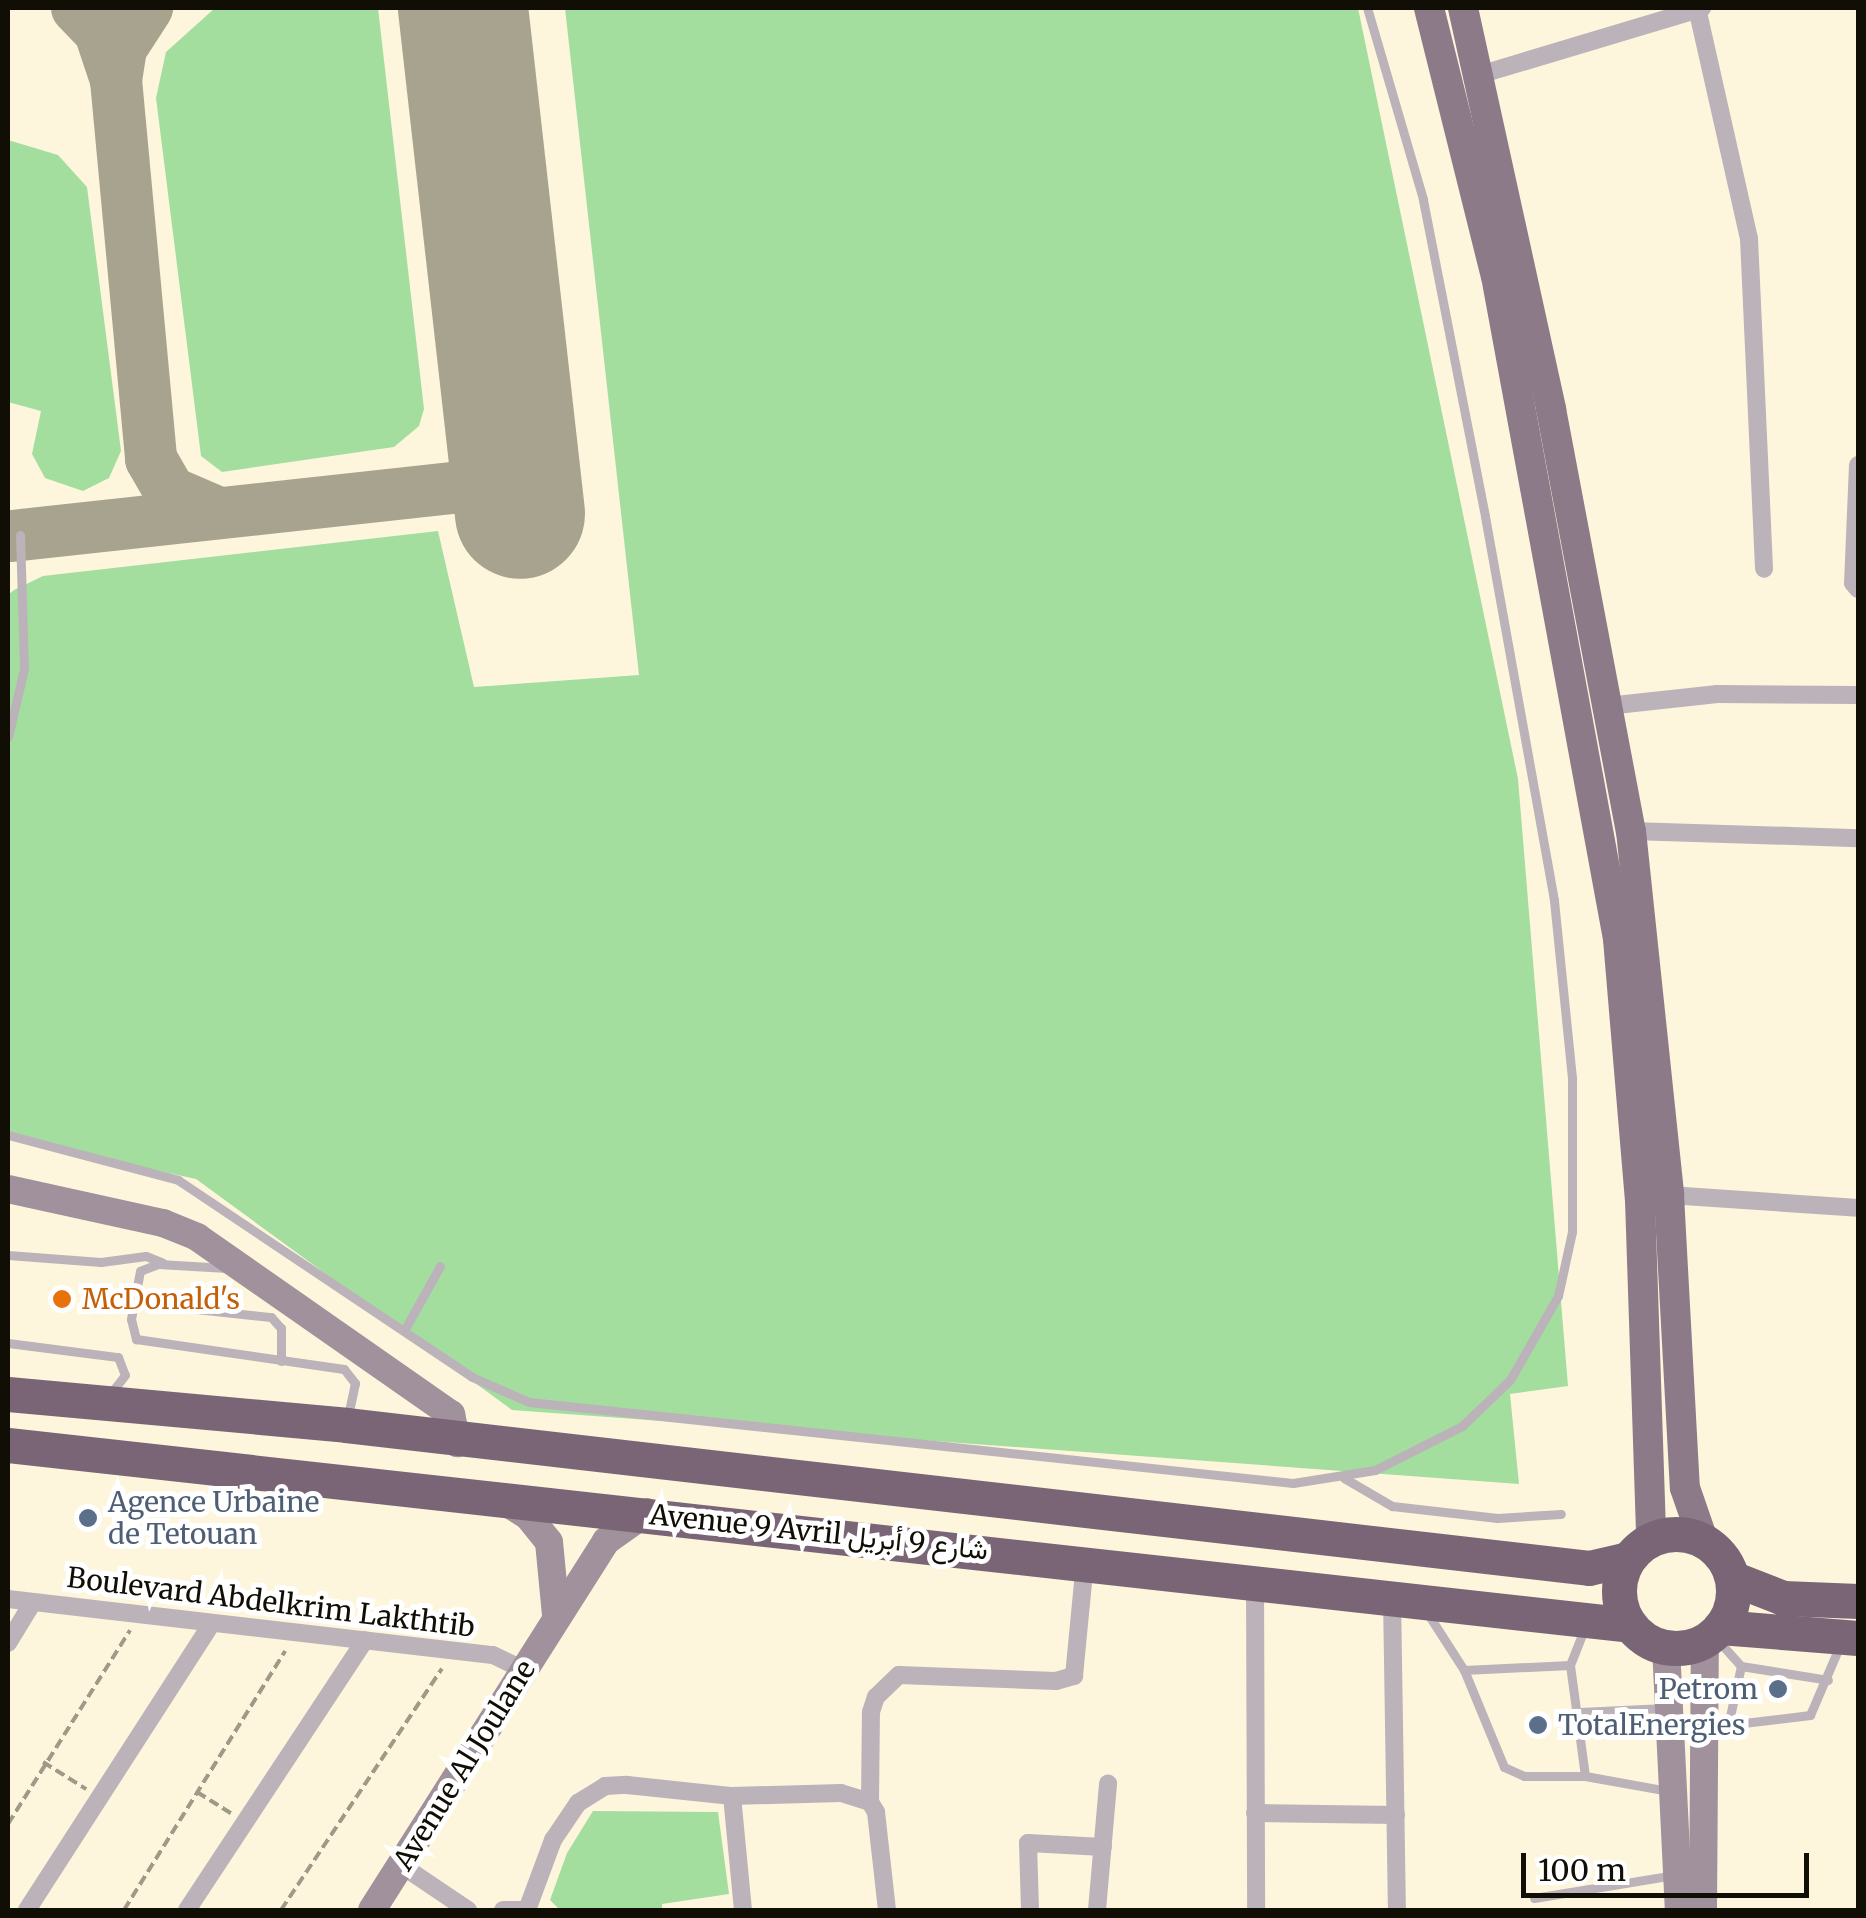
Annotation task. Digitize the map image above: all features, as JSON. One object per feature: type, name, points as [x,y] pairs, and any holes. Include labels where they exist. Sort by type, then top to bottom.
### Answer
[{"type":"highway","name":"Avenue 9 Avril شارع 9 أبريل","points":[[8,1394],[346,1425],[457,1443],[1589,1568],[1640,1549]]},
{"type":"highway","name":"Avenue 9 Avril شارع 9 أبريل","points":[[8,1445],[494,1495],[1630,1625]]},
{"type":"highway","points":[[1850,1638],[1713,1633],[1666,1647],[1630,1625],[1619,1592],[1640,1549],[1668,1534],[1703,1540],[1732,1578],[1783,1598],[1858,1601]]},
{"type":"highway","points":[[1713,1633],[1732,1578]]},
{"type":"main road","points":[[1430,8],[1464,128],[1496,276],[1618,939],[1640,1200],[1640,1549]]},
{"type":"main road","points":[[1463,8],[1480,75],[1630,831],[1669,1195],[1685,1488],[1703,1540]]},
{"type":"street","points":[[1480,75],[1699,8],[1750,238],[1764,568]]},
{"type":"street","points":[[1858,465],[1858,589]]},
{"type":"street","points":[[1607,706],[1716,694],[1858,695]]},
{"type":"street","points":[[1630,831],[1858,838]]},
{"type":"street","points":[[8,1189],[174,1226],[234,1262],[451,1414],[457,1443]]},
{"type":"street","points":[[1669,1195],[1858,1208]]},
{"type":"street","points":[[494,1495],[528,1516],[549,1542],[558,1592],[556,1620]]},
{"type":"street","name":"Avenue Al Joulane","points":[[372,1910],[606,1541],[647,1512]]},
{"type":"street","points":[[887,1910],[876,1812],[870,1802],[871,1712],[876,1697],[899,1675],[1056,1681],[1074,1676],[1086,1561]]},
{"type":"street","points":[[1255,1580],[1256,1910]]},
{"type":"street","points":[[1398,1910],[1396,1816],[1405,1598]]},
{"type":"street","name":"Boulevard Abdelkrim Lakthtib","points":[[8,1599],[498,1656],[524,1670]]},
{"type":"street","points":[[8,1643],[33,1602]]},
{"type":"street","points":[[27,1910],[212,1622]]},
{"type":"street","points":[[1703,1910],[1718,1724],[1713,1633]]},
{"type":"street","points":[[186,1910],[364,1640]]},
{"type":"street","points":[[1666,1647],[1678,1910]]},
{"type":"street","points":[[1097,1910],[1108,1783]]},
{"type":"street","points":[[503,1910],[528,1910],[554,1840],[590,1791],[627,1785],[732,1796],[840,1793],[870,1802]]},
{"type":"street","points":[[732,1796],[743,1910]]},
{"type":"street","points":[[1255,1813],[1396,1816]]},
{"type":"street","points":[[1030,1910],[1028,1843],[1103,1847]]},
{"type":"street","points":[[401,1864],[468,1910]]},
{"type":"lane","points":[[8,1135],[178,1180],[500,1393],[544,1405],[1253,1481],[1344,1478],[1434,1444],[1510,1380],[1558,1296],[1572,1232],[1568,1020],[1549,869],[1432,239],[1367,8]]},
{"type":"lane","points":[[8,737],[24,669],[20,535]]},
{"type":"lane","points":[[8,1255],[101,1262],[146,1256],[166,1264]]},
{"type":"lane","points":[[234,1262],[166,1264],[140,1271],[132,1302],[131,1330],[145,1345],[281,1361],[352,1374],[346,1425]]},
{"type":"lane","points":[[405,1329],[440,1266]]},
{"type":"lane","points":[[132,1302],[271,1318],[281,1328],[281,1361]]},
{"type":"lane","points":[[8,1343],[118,1357],[126,1375],[101,1402]]},
{"type":"lane","points":[[1344,1478],[1392,1506],[1497,1518],[1561,1514]]},
{"type":"lane","points":[[1405,1598],[1464,1670],[1504,1767],[1524,1776],[1585,1776],[1674,1792]]},
{"type":"lane","points":[[1585,1776],[1580,1712],[1570,1665],[1588,1620]]},
{"type":"lane","points":[[1713,1633],[1741,1666],[1828,1680]]},
{"type":"lane","points":[[1741,1666],[1718,1724],[1803,1719],[1820,1706],[1828,1680],[1850,1638]]},
{"type":"lane","points":[[1464,1670],[1570,1665]]},
{"type":"lane","points":[[1580,1712],[1668,1708]]},
{"type":"lane","points":[[1534,1898],[1677,1875]]},
{"type":"path","points":[[8,1824],[43,1762],[141,1614]]},
{"type":"path","points":[[124,1910],[297,1632]]},
{"type":"path","points":[[282,1910],[454,1651]]},
{"type":"path","points":[[43,1762],[98,1797]]},
{"type":"path","points":[[196,1792],[244,1821]]},
{"type":"green space","points":[[215,8],[378,8],[424,409],[419,426],[394,447],[222,472],[201,456],[156,98],[166,52]]},
{"type":"green space","points":[[565,8],[1358,8],[1518,779],[1568,1386],[1510,1394],[1519,1484],[512,1410],[196,1179],[8,1138],[8,595],[14,590],[43,576],[438,531],[474,687],[639,675]]},
{"type":"green space","points":[[8,140],[58,155],[87,187],[121,451],[109,478],[83,491],[45,478],[32,454],[41,411],[8,402]]},
{"type":"green space","points":[[593,1811],[718,1812],[729,1894],[662,1904],[662,1910],[560,1910],[550,1900],[567,1853]]},
{"type":"taxiway","points":[[77,8],[100,32],[116,80],[151,459],[170,492],[219,513]]},
{"type":"taxiway","points":[[116,80],[121,48],[147,8]]},
{"type":"taxiway","points":[[12,536],[516,481]]},
{"type":"runway","points":[[463,8],[520,514]]},
{"type":"place","name":"McDonald's","points":[[62,1299]]},
{"type":"place","name":"Agence Urbaine de Tetouan","points":[[88,1518]]},
{"type":"place","name":"Petrom","points":[[1778,1689]]},
{"type":"place","name":"TotalEnergies","points":[[1538,1725]]}]
